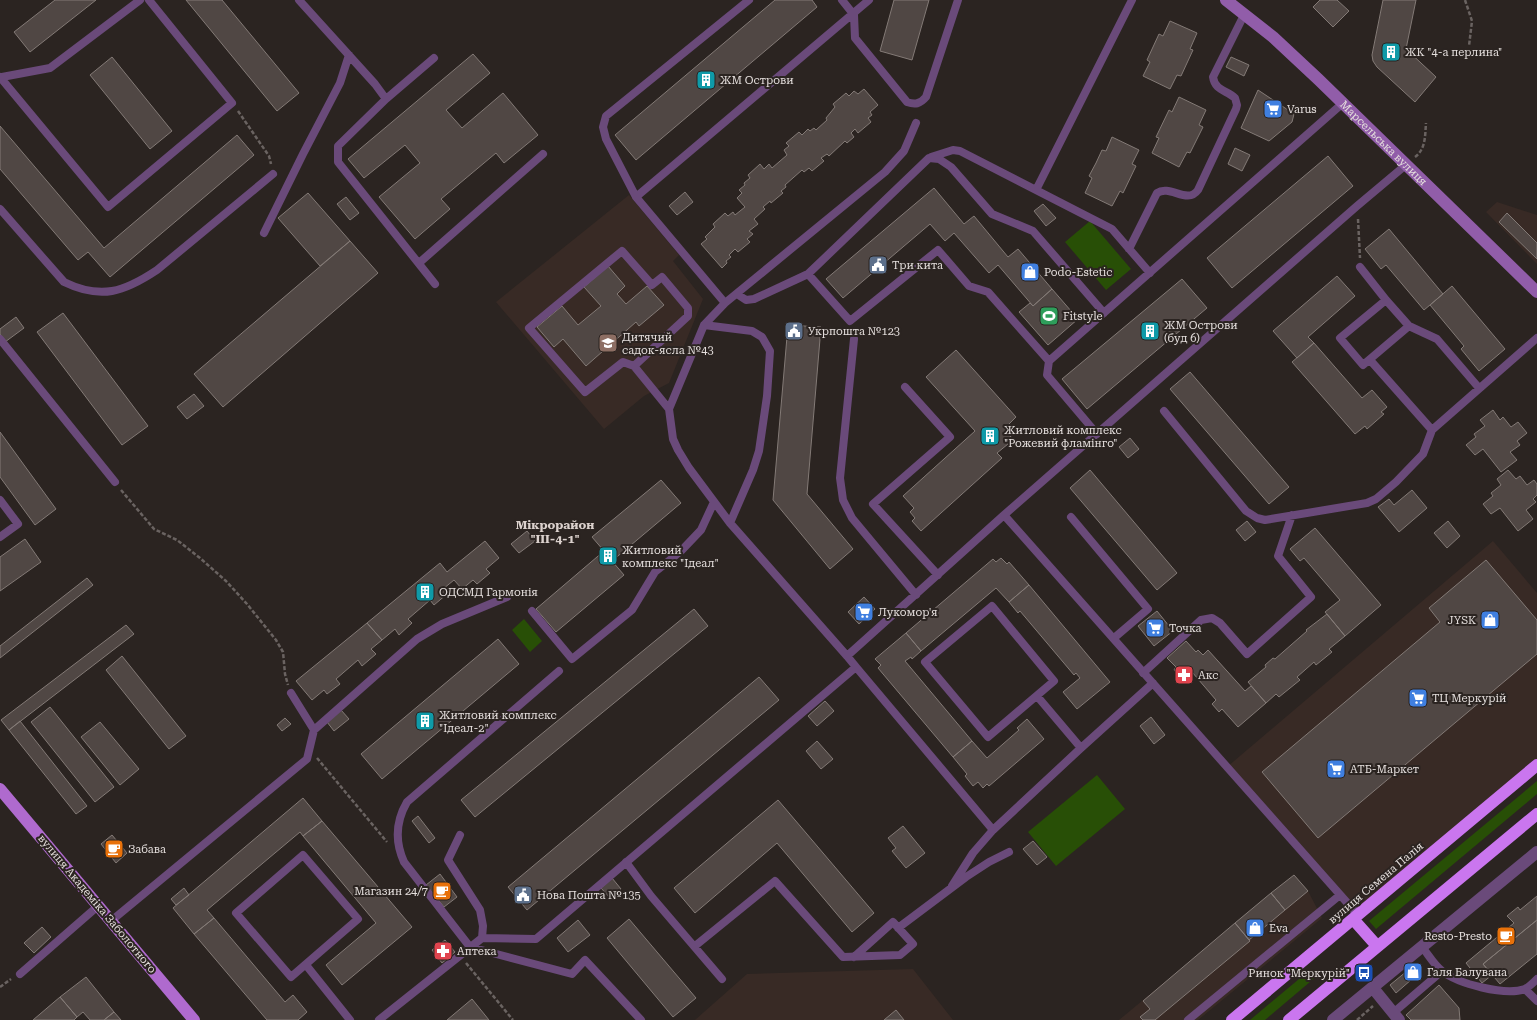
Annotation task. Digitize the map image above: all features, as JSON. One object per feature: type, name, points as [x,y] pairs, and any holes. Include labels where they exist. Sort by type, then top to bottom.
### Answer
[{"type":"highway","name":"вулиця Семена Палія","points":[[1232,1020],[1537,765]]},
{"type":"highway","points":[[1289,1020],[1537,814]]},
{"type":"highway","points":[[1355,917],[1377,946]]},
{"type":"main road","name":"вулиця Академіка Заболотного","points":[[0,789],[194,1020]]},
{"type":"street","name":"Марсельська вулиця","points":[[1226,0],[1273,37],[1343,102],[1537,292]]},
{"type":"street","points":[[1333,1020],[1537,852]]},
{"type":"street","points":[[1373,988],[1396,1016]]},
{"type":"lane","points":[[140,0],[50,68],[1,77],[108,207],[232,103],[149,0]]},
{"type":"lane","points":[[299,0],[349,55],[386,99]]},
{"type":"lane","points":[[725,303],[636,197],[606,139],[603,127],[606,116],[749,0]]},
{"type":"lane","points":[[842,0],[854,14],[855,38],[907,102],[914,104],[922,102],[926,97],[958,0]]},
{"type":"lane","points":[[636,197],[869,0]]},
{"type":"lane","points":[[1036,190],[1132,0]]},
{"type":"lane","points":[[1129,249],[1154,196],[1157,193],[1164,190],[1169,190],[1188,196],[1192,195],[1198,190],[1237,105],[1233,95],[1216,86],[1213,77],[1244,15]]},
{"type":"lane","points":[[264,233],[340,83],[349,55]]},
{"type":"lane","points":[[434,58],[386,99],[338,146],[338,162],[435,284]]},
{"type":"lane","points":[[1097,434],[1047,375],[1049,361],[1343,102]]},
{"type":"lane","points":[[916,123],[904,151],[885,172],[725,303],[704,325],[669,409],[673,439],[678,450],[689,468],[730,523],[847,656],[993,830]]},
{"type":"lane","points":[[737,294],[746,300],[754,299],[808,274],[929,158],[953,150],[960,151],[1112,229],[1150,272]]},
{"type":"lane","points":[[419,263],[543,154]]},
{"type":"lane","points":[[929,158],[939,159],[951,167],[992,214],[1033,231],[1104,313]]},
{"type":"lane","points":[[847,656],[1004,515],[1407,164]]},
{"type":"lane","points":[[0,209],[64,282],[90,292],[109,292],[142,281],[273,174]]},
{"type":"lane","points":[[808,274],[850,321],[938,250],[969,286],[988,292],[1049,361]]},
{"type":"lane","points":[[634,366],[688,316],[688,308],[662,276],[652,285],[622,251],[529,328],[585,392],[623,362],[634,366],[669,409]]},
{"type":"lane","points":[[1360,267],[1409,326],[1437,339],[1480,388]]},
{"type":"lane","points":[[1386,300],[1340,338],[1363,365],[1409,326]]},
{"type":"lane","points":[[704,325],[752,331],[762,337],[770,351],[765,415],[759,450],[730,523]]},
{"type":"lane","points":[[1164,411],[1246,511],[1251,515],[1265,520],[1367,503],[1376,499],[1396,482],[1423,454],[1432,430],[1537,338]]},
{"type":"lane","points":[[0,339],[115,482]]},
{"type":"lane","points":[[854,339],[840,478],[843,500],[852,518],[916,595]]},
{"type":"lane","points":[[1370,360],[1432,430]]},
{"type":"lane","points":[[906,387],[950,437],[873,504],[938,575]]},
{"type":"lane","points":[[0,500],[18,524],[0,537]]},
{"type":"lane","points":[[532,611],[572,659],[632,610],[655,572],[681,551],[701,530],[714,502]]},
{"type":"lane","points":[[1004,515],[1340,895],[1355,917]]},
{"type":"lane","points":[[1144,672],[1201,620],[1212,618],[1220,623],[1247,654],[1311,597],[1278,556],[1292,515]]},
{"type":"lane","points":[[1071,517],[1148,609],[1114,638]]},
{"type":"lane","points":[[111,921],[307,759],[314,730],[417,639],[442,624],[507,597]]},
{"type":"lane","points":[[992,606],[1054,681],[1037,696],[988,737],[925,662],[992,606]]},
{"type":"lane","points":[[379,1020],[482,938],[536,939],[856,668]]},
{"type":"lane","points":[[559,671],[407,802],[401,812],[398,824],[400,853],[404,862],[470,947],[572,974],[585,960],[641,1020]]},
{"type":"lane","points":[[950,890],[961,870],[973,853],[993,830],[1153,683]]},
{"type":"lane","points":[[291,693],[314,730]]},
{"type":"lane","points":[[1037,696],[1081,748]]},
{"type":"lane","points":[[460,835],[448,860],[480,910],[483,926],[482,938]]},
{"type":"lane","points":[[898,928],[966,877],[989,862],[1009,852]]},
{"type":"lane","points":[[303,855],[358,919],[306,964],[291,977],[236,913],[303,855]]},
{"type":"lane","points":[[626,862],[651,896],[722,979]]},
{"type":"lane","points":[[694,946],[775,881],[843,957],[854,957],[900,955],[913,944],[893,922],[854,957]]},
{"type":"lane","points":[[1188,1020],[1340,895]]},
{"type":"lane","points":[[20,974],[98,906]]},
{"type":"lane","points":[[1422,947],[1442,971],[1464,982],[1484,988],[1508,991],[1525,989],[1537,979]]},
{"type":"lane","points":[[306,964],[350,1020]]},
{"type":"lane","points":[[1396,1016],[1442,971]]},
{"type":"lane","points":[[1525,989],[1537,1001]]},
{"type":"path","points":[[1464,0],[1472,21],[1469,46]]},
{"type":"path","points":[[232,103],[269,156],[273,174]]},
{"type":"path","points":[[1407,164],[1419,155],[1424,144],[1426,123]]},
{"type":"path","points":[[1357,206],[1360,267]]},
{"type":"path","points":[[115,482],[154,529],[177,540],[200,558],[226,580],[247,604],[283,652],[285,674],[291,693]]},
{"type":"path","points":[[310,749],[389,844]]},
{"type":"path","points":[[460,956],[513,1020]]},
{"type":"path","points":[[1357,1020],[1381,999]]},
{"type":"shaded area","name":"Дитячий садок-ясла №43","points":[[629,195],[679,255],[673,261],[703,299],[669,383],[644,396],[604,429],[496,302]]},
{"type":"shaded area","points":[[1497,202],[1537,215],[1537,264],[1486,212]]},
{"type":"shaded area","points":[[1493,541],[1537,593],[1537,765],[1358,915],[1227,767]]},
{"type":"shaded area","points":[[1294,875],[1308,891],[1322,918],[1198,1020],[1119,1020]]},
{"type":"shaded area","points":[[913,969],[953,1020],[695,1020],[747,974]]},
{"type":"green space","points":[[1090,221],[1131,269],[1106,290],[1065,242]]},
{"type":"green space","points":[[524,619],[542,641],[530,652],[512,630]]},
{"type":"green space","points":[[1097,775],[1125,809],[1056,866],[1028,832]]},
{"type":"green space","points":[[1537,781],[1537,794],[1376,929],[1369,921]]},
{"type":"green space","points":[[1311,969],[1317,976],[1265,1020],[1250,1020]]},
{"type":"building","points":[[55,0],[96,0],[30,52],[14,32]]},
{"type":"building","points":[[186,0],[222,0],[299,93],[277,111]]},
{"type":"building","name":"ЖМ Острови","points":[[775,0],[812,0],[817,7],[636,160],[615,135]]},
{"type":"building","points":[[894,0],[929,0],[912,60],[880,51]]},
{"type":"building","points":[[1320,0],[1337,0],[1349,11],[1333,27],[1313,7]]},
{"type":"building","name":"ЖК \"4-а перлина\"","points":[[1383,0],[1416,0],[1406,49],[1436,77],[1415,102],[1377,67],[1373,61],[1372,55]]},
{"type":"building","points":[[1170,21],[1197,33],[1190,49],[1193,50],[1181,76],[1177,75],[1170,89],[1143,76],[1150,62],[1147,60],[1159,34],[1163,36]]},
{"type":"building","points":[[473,54],[490,73],[446,110],[462,128],[503,93],[538,135],[504,163],[496,153],[441,199],[450,209],[415,239],[379,197],[420,163],[405,145],[364,178],[348,159]]},
{"type":"building","points":[[112,57],[172,131],[150,149],[90,75]]},
{"type":"building","points":[[1231,57],[1249,65],[1244,76],[1226,67]]},
{"type":"building","points":[[864,89],[878,105],[870,112],[872,115],[868,118],[871,122],[858,133],[855,129],[851,133],[854,137],[847,143],[845,141],[829,156],[827,154],[821,158],[824,161],[812,171],[809,168],[804,172],[802,170],[785,185],[786,187],[781,191],[783,193],[771,203],[770,201],[763,207],[765,209],[754,219],[758,224],[749,231],[753,234],[747,239],[750,242],[738,252],[735,249],[729,255],[731,257],[726,261],[727,263],[722,268],[701,244],[707,239],[705,237],[715,227],[713,224],[725,213],[728,216],[733,212],[735,215],[745,207],[737,198],[742,193],[739,190],[750,178],[748,175],[760,164],[764,169],[769,164],[772,168],[787,155],[784,150],[789,146],[786,143],[799,132],[802,135],[808,129],[810,131],[814,128],[816,130],[827,120],[826,118],[835,107],[833,104],[846,93],[849,96],[854,91],[858,94]]},
{"type":"building","points":[[1258,90],[1294,114],[1292,122],[1269,141],[1241,128]]},
{"type":"building","points":[[1179,97],[1206,110],[1199,125],[1203,127],[1190,153],[1187,152],[1179,167],[1152,153],[1159,138],[1156,137],[1169,110],[1172,112]]},
{"type":"building","points":[[0,126],[104,248],[237,135],[254,155],[110,277],[88,252],[78,260],[0,169]]},
{"type":"building","points":[[1112,137],[1139,150],[1132,164],[1136,166],[1123,193],[1120,191],[1112,206],[1085,193],[1092,178],[1089,176],[1102,150],[1106,151]]},
{"type":"building","points":[[1235,148],[1250,155],[1242,171],[1228,164]]},
{"type":"building","points":[[1328,156],[1353,186],[1232,288],[1207,258]]},
{"type":"building","points":[[934,188],[964,224],[974,216],[1008,257],[1018,249],[1052,289],[1033,306],[998,265],[989,273],[954,233],[945,241],[930,224],[843,298],[826,279]]},
{"type":"building","points":[[685,192],[693,202],[677,215],[669,206]]},
{"type":"building","points":[[308,193],[350,241],[320,266],[278,218]]},
{"type":"building","points":[[346,197],[359,213],[350,220],[337,204]]},
{"type":"building","points":[[1043,204],[1056,218],[1046,226],[1034,211]]},
{"type":"building","points":[[1507,213],[1537,243],[1537,259],[1499,222]]},
{"type":"building","points":[[1389,229],[1443,294],[1424,310],[1386,265],[1381,269],[1365,249]]},
{"type":"building","points":[[350,241],[378,273],[223,407],[194,374]]},
{"type":"building","points":[[608,266],[625,286],[617,294],[626,304],[647,286],[664,305],[639,326],[636,322],[586,366],[563,339],[554,347],[537,327],[562,306],[578,325],[601,306],[584,287]]},
{"type":"building","points":[[1337,276],[1355,296],[1308,337],[1314,343],[1297,358],[1273,331]]},
{"type":"building","name":"ЖМ Острови (буд 6)","points":[[1182,279],[1207,308],[1087,409],[1062,379]]},
{"type":"building","points":[[1452,286],[1505,349],[1479,371],[1461,349],[1464,346],[1430,305]]},
{"type":"building","name":"Fitstyle","points":[[1052,289],[1078,319],[1048,345],[1019,312],[1030,303],[1033,306]]},
{"type":"building","points":[[63,313],[148,426],[122,445],[37,332]]},
{"type":"building","points":[[16,317],[24,328],[5,342],[0,334],[0,329]]},
{"type":"building","points":[[788,325],[821,327],[807,494],[853,549],[830,569],[773,500]]},
{"type":"building","points":[[1314,343],[1362,398],[1372,390],[1387,407],[1381,412],[1384,414],[1367,429],[1365,426],[1355,434],[1292,362]]},
{"type":"building","name":"Житловий комплекс \"Рожевий фламінго\"","points":[[956,350],[1016,417],[1009,424],[1016,432],[1005,441],[1008,444],[997,453],[1002,458],[921,531],[912,521],[915,518],[910,512],[914,508],[903,496],[975,431],[926,377]]},
{"type":"building","points":[[1190,372],[1289,487],[1269,504],[1170,389]]},
{"type":"building","points":[[194,394],[204,406],[187,419],[177,407]]},
{"type":"building","points":[[1493,410],[1500,420],[1503,417],[1511,427],[1518,422],[1527,433],[1517,441],[1520,445],[1510,452],[1517,460],[1501,472],[1483,449],[1475,455],[1466,445],[1476,437],[1474,434],[1485,426],[1480,420]]},
{"type":"building","points":[[0,432],[56,509],[35,525],[0,477]]},
{"type":"building","points":[[1130,438],[1139,449],[1128,458],[1119,447]]},
{"type":"building","points":[[1090,470],[1177,573],[1157,590],[1070,488]]},
{"type":"building","points":[[1508,470],[1516,479],[1520,476],[1527,485],[1534,480],[1537,484],[1537,495],[1533,499],[1536,502],[1526,510],[1533,519],[1518,531],[1500,508],[1491,514],[1483,504],[1493,496],[1491,493],[1501,485],[1497,479]]},
{"type":"building","name":"Житловий комплекс \"Ідеал\"","points":[[661,480],[681,503],[612,561],[624,575],[556,632],[536,609],[604,551],[592,537]]},
{"type":"building","points":[[1412,490],[1427,508],[1399,532],[1378,507],[1389,499],[1394,505]]},
{"type":"building","points":[[1247,521],[1256,532],[1245,541],[1236,530]]},
{"type":"building","points":[[1448,521],[1460,536],[1447,548],[1434,533]]},
{"type":"building","points":[[1315,528],[1381,605],[1345,636],[1325,612],[1340,600],[1304,558],[1300,561],[1290,549]]},
{"type":"building","points":[[527,531],[535,541],[519,553],[511,544]]},
{"type":"building","points":[[25,539],[41,562],[0,591],[0,557]]},
{"type":"building","name":"ОДСМД Гармонія","points":[[485,541],[499,558],[486,569],[490,573],[477,584],[473,580],[462,589],[454,580],[443,589],[447,594],[434,605],[430,600],[408,619],[412,623],[399,635],[395,629],[382,640],[367,623],[440,563],[447,572]]},
{"type":"building","points":[[1001,558],[1007,564],[1009,562],[1029,585],[1009,602],[996,588],[921,651],[906,633],[993,559],[996,562]]},
{"type":"building","name":"ТЦ Меркурій","points":[[1486,560],[1537,620],[1537,654],[1318,838],[1262,772],[1440,622],[1429,608]]},
{"type":"building","points":[[87,578],[93,585],[0,658],[0,646]]},
{"type":"building","points":[[1029,585],[1110,682],[1077,709],[1063,692],[1080,678],[1076,673],[1074,675],[1020,611],[1018,613],[1009,602]]},
{"type":"building","points":[[864,597],[875,609],[859,624],[848,612]]},
{"type":"building","points":[[694,609],[708,626],[475,817],[461,800]]},
{"type":"building","name":"Точка","points":[[1157,611],[1173,631],[1154,646],[1138,626]]},
{"type":"building","points":[[1327,614],[1345,636],[1329,649],[1332,652],[1316,665],[1314,662],[1297,677],[1300,680],[1279,697],[1276,694],[1266,703],[1248,682],[1266,667],[1265,665],[1273,658],[1275,659],[1307,631],[1306,630]]},
{"type":"building","points":[[367,623],[382,640],[371,649],[376,654],[362,666],[358,660],[336,679],[340,684],[327,694],[324,690],[312,700],[296,681]]},
{"type":"building","points":[[126,625],[134,634],[9,730],[1,720]]},
{"type":"building","points":[[906,633],[921,651],[912,659],[911,657],[905,661],[972,741],[953,757],[878,668],[881,665],[875,659]]},
{"type":"building","name":"Житловий комплекс \"Ідеал-2\"","points":[[498,639],[519,664],[382,779],[361,754]]},
{"type":"building","points":[[1186,641],[1196,652],[1198,650],[1203,655],[1208,650],[1245,691],[1251,686],[1266,703],[1238,727],[1222,709],[1219,712],[1212,704],[1216,700],[1192,672],[1183,680],[1174,670],[1176,667],[1167,658]]},
{"type":"building","points":[[122,656],[186,736],[169,749],[106,670]]},
{"type":"building","points":[[759,677],[779,700],[527,910],[508,887]]},
{"type":"building","points":[[825,701],[834,711],[817,726],[808,716]]},
{"type":"building","points":[[50,707],[114,787],[95,802],[31,722]]},
{"type":"building","points":[[341,710],[349,719],[334,731],[327,722]]},
{"type":"building","points":[[1151,717],[1165,735],[1154,744],[1140,726]]},
{"type":"building","points":[[285,718],[291,724],[282,731],[277,725]]},
{"type":"building","points":[[1027,719],[1044,739],[989,786],[987,784],[983,788],[978,782],[973,786],[965,776],[967,774],[953,757],[972,741],[987,758],[1019,730],[1017,728]]},
{"type":"building","points":[[20,721],[87,806],[76,814],[9,730]]},
{"type":"building","points":[[100,722],[139,769],[120,785],[81,737]]},
{"type":"building","points":[[817,741],[833,759],[821,769],[806,751]]},
{"type":"building","points":[[303,798],[322,821],[303,836],[300,832],[207,910],[214,918],[194,934],[173,908]]},
{"type":"building","points":[[778,800],[874,913],[852,932],[777,843],[695,913],[674,888]]},
{"type":"building","points":[[418,816],[435,838],[429,843],[412,821]]},
{"type":"building","points":[[322,821],[412,927],[342,985],[326,965],[376,923],[303,836]]},
{"type":"building","points":[[903,826],[925,853],[906,868],[892,851],[896,848],[888,838]]},
{"type":"building","name":"Забава","points":[[112,835],[127,853],[116,863],[101,844]]},
{"type":"building","points":[[1033,841],[1047,857],[1037,865],[1023,849]]},
{"type":"building","name":"Магазин 24/7","points":[[440,874],[457,897],[444,907],[426,885]]},
{"type":"building","points":[[1294,875],[1308,891],[1285,910],[1271,893]]},
{"type":"building","points":[[612,878],[621,889],[610,898],[601,888]]},
{"type":"building","points":[[184,888],[189,895],[176,905],[171,899]]},
{"type":"building","points":[[1271,893],[1285,910],[1249,940],[1235,923]]},
{"type":"building","points":[[1537,896],[1537,920],[1483,964],[1492,975],[1482,983],[1466,963],[1514,923],[1507,916],[1518,907],[1520,910]]},
{"type":"building","points":[[214,918],[285,1002],[293,995],[307,1012],[298,1020],[267,1020],[194,934]]},
{"type":"building","points":[[629,919],[696,998],[673,1017],[607,938]]},
{"type":"building","points":[[578,920],[590,935],[568,952],[557,938]]},
{"type":"building","points":[[1537,920],[1537,954],[1500,984],[1483,964]]},
{"type":"building","points":[[1235,923],[1250,941],[1155,1020],[1143,1020],[1140,1017],[1150,1009],[1143,1001]]},
{"type":"building","points":[[42,927],[51,937],[34,953],[24,943]]},
{"type":"building","name":"Аптека","points":[[445,940],[455,952],[442,963],[432,950]]},
{"type":"building","points":[[1413,966],[1419,973],[1396,993],[1390,985]]},
{"type":"building","points":[[86,977],[114,1012],[104,1020],[90,1020],[83,1012],[77,1017],[60,997]]},
{"type":"building","points":[[1439,985],[1459,1008],[1460,1020],[1411,1020],[1406,1015]]},
{"type":"building","points":[[60,997],[77,1017],[74,1020],[33,1020]]},
{"type":"building","points":[[472,999],[489,1020],[447,1020]]},
{"type":"building","points":[[896,1010],[904,1020],[884,1020]]},
{"type":"building","points":[[114,1012],[121,1020],[104,1020]]},
{"type":"place","name":"ЖК \"4-а перлина\"","points":[[1391,52]]},
{"type":"place","name":"ЖМ Острови","points":[[706,80]]},
{"type":"place","name":"Varus","points":[[1273,109]]},
{"type":"place","name":"Три кита","points":[[878,265]]},
{"type":"place","name":"Podo-Estetic","points":[[1030,272]]},
{"type":"place","name":"Fitstyle","points":[[1049,316]]},
{"type":"place","name":"Укрпошта №123","points":[[794,331]]},
{"type":"place","name":"ЖМ Острови (буд 6)","points":[[1150,331]]},
{"type":"place","name":"Дитячий садок-ясла №43","points":[[608,343]]},
{"type":"place","name":"Житловий комплекс \"Рожевий фламінго\"","points":[[990,436]]},
{"type":"place","name":"Житловий комплекс \"Ідеал\"","points":[[608,556]]},
{"type":"place","name":"ОДСМД Гармонія","points":[[425,592]]},
{"type":"place","name":"Лукомор'я","points":[[864,612]]},
{"type":"place","name":"JYSK","points":[[1490,620]]},
{"type":"place","name":"Точка","points":[[1155,628]]},
{"type":"place","name":"Акс","points":[[1184,675]]},
{"type":"place","name":"ТЦ Меркурій","points":[[1418,698]]},
{"type":"place","name":"Житловий комплекс \"Ідеал-2\"","points":[[425,721]]},
{"type":"place","name":"АТБ-Маркет","points":[[1336,769]]},
{"type":"place","name":"Забава","points":[[114,849]]},
{"type":"place","name":"Магазин 24/7","points":[[442,891]]},
{"type":"place","name":"Нова Пошта №135","points":[[523,895]]},
{"type":"place","name":"Eva","points":[[1255,928]]},
{"type":"place","name":"Resto-Presto","points":[[1506,936]]},
{"type":"place","name":"Аптека","points":[[443,951]]},
{"type":"place","name":"Галя Балувана","points":[[1413,972]]},
{"type":"place","name":"Ринок \"Меркурiй\"","points":[[1364,973]]},
{"type":"district","name":"Мікрорайон \"ІІІ-4-1\"","points":[[555,532]]}]
